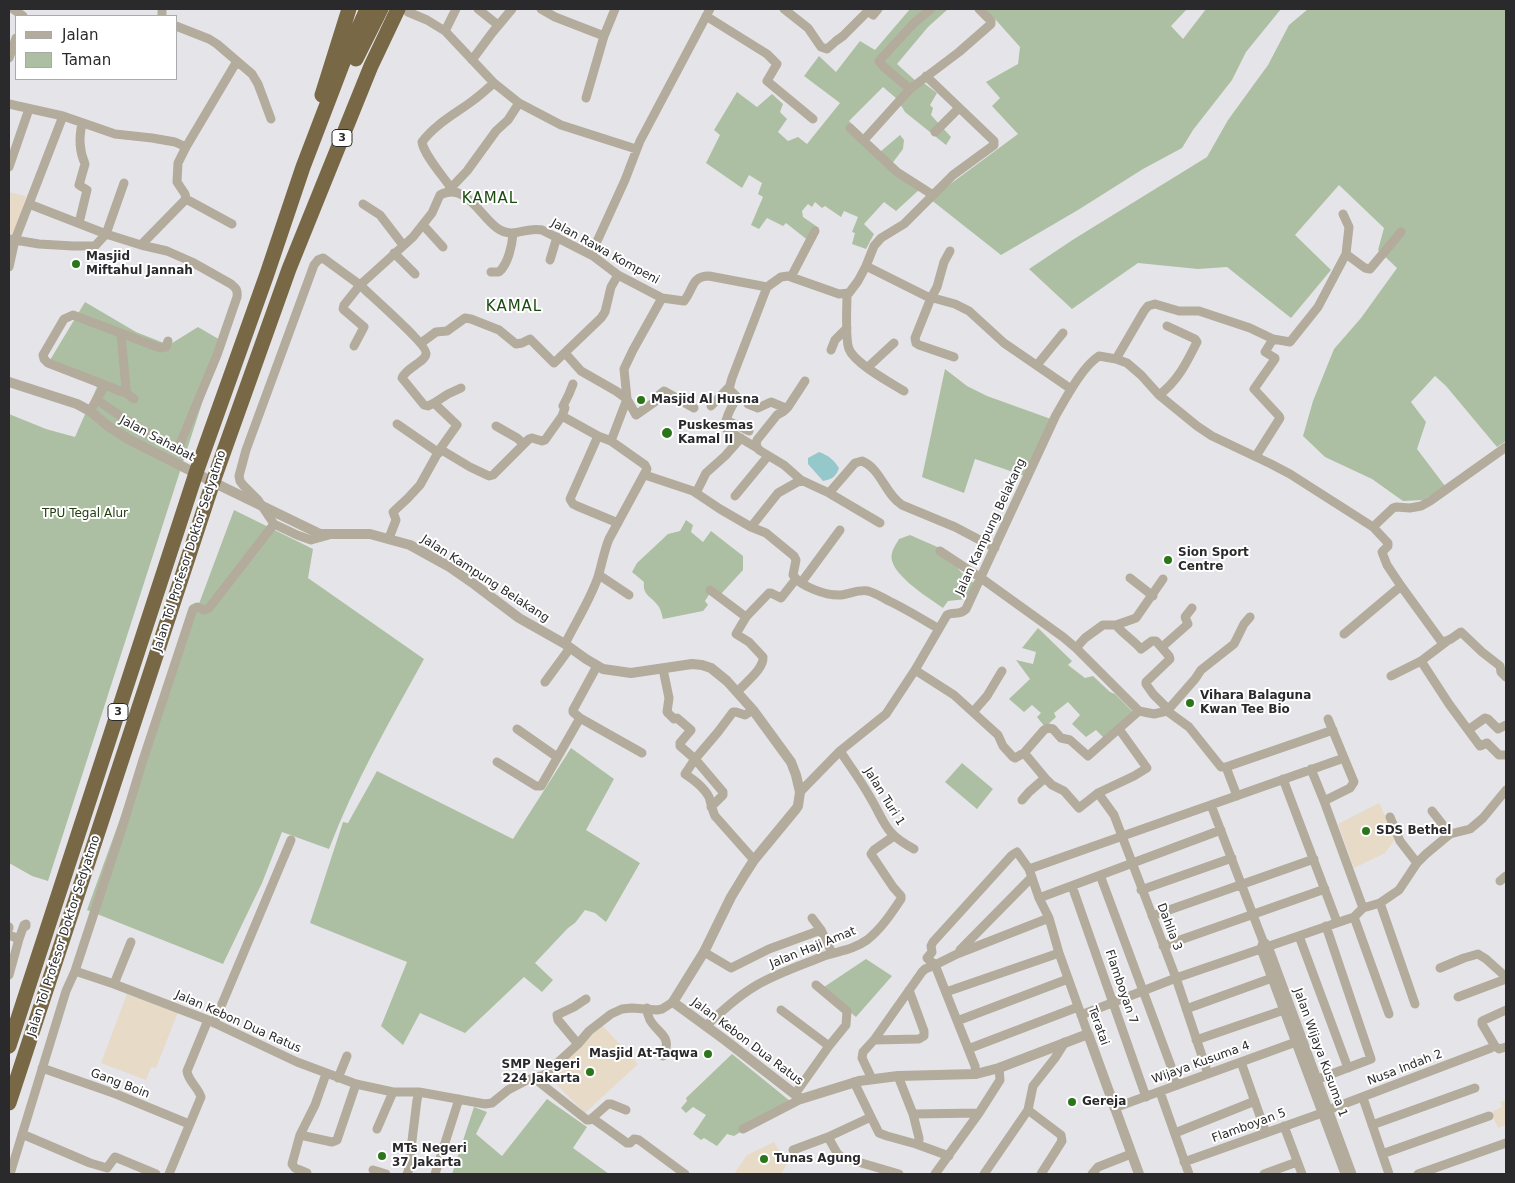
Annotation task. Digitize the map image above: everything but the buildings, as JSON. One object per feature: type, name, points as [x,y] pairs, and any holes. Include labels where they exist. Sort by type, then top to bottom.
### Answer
[{"type":"highway","points":[[303,167],[311,129],[349,9]]},
{"type":"highway","name":"Jalan Tol Profesor Doktor Sedyatmo","points":[[9,1046],[197,470],[303,167],[342,65],[367,9]]},
{"type":"highway","points":[[313,140],[381,9]]},
{"type":"highway","name":"Jalan Tol Profesor Doktor Sedyatmo","points":[[9,1103],[214,479],[289,269],[368,73],[403,10]]},
{"type":"street","points":[[445,31],[456,9]]},
{"type":"street","points":[[478,9],[498,25]]},
{"type":"street","points":[[472,60],[512,9]]},
{"type":"street","points":[[541,9],[555,17],[604,36]]},
{"type":"street","points":[[586,98],[604,36],[615,9]]},
{"type":"street","points":[[784,9],[808,28],[821,47],[827,49],[867,12],[873,15],[878,9]]},
{"type":"street","points":[[910,89],[881,65],[879,61],[914,23],[931,9]]},
{"type":"street","points":[[864,140],[910,89],[959,52],[991,24],[992,21],[979,9]]},
{"type":"street","points":[[403,10],[427,20],[445,31],[494,83],[519,102],[562,124],[636,149]]},
{"type":"street","points":[[593,256],[594,248],[625,180],[636,149],[708,13],[767,54],[777,64],[767,81],[813,119]]},
{"type":"street","points":[[178,27],[209,39],[252,74],[258,84],[271,119]]},
{"type":"street","points":[[9,58],[15,41]]},
{"type":"street","points":[[232,224],[186,199],[177,182],[176,175],[178,163],[186,147],[237,61]]},
{"type":"street","points":[[904,391],[867,368],[849,348],[846,294],[858,281],[874,246],[881,238],[904,224],[953,175],[994,145],[994,141],[926,76]]},
{"type":"street","points":[[491,272],[499,272],[502,269],[510,251],[513,234],[508,234],[496,227],[467,197],[450,190],[422,146],[422,142],[435,128],[476,99],[494,83]]},
{"type":"street","points":[[354,346],[364,327],[343,309],[344,304],[360,285],[413,237],[432,212],[440,195],[450,190],[467,171],[496,130],[508,120],[519,102]]},
{"type":"street","points":[[9,104],[63,116],[115,134],[175,142],[186,147]]},
{"type":"street","points":[[935,132],[959,108]]},
{"type":"street","points":[[9,167],[29,109]]},
{"type":"street","points":[[9,267],[12,239],[29,204],[63,116]]},
{"type":"street","points":[[79,223],[87,190],[79,185],[85,164],[80,154],[82,123]]},
{"type":"street","points":[[850,128],[897,172],[931,197]]},
{"type":"street","points":[[12,239],[39,244],[92,247],[98,244],[106,234],[124,182]]},
{"type":"street","points":[[141,245],[186,199]]},
{"type":"street","points":[[29,204],[106,234],[141,245],[167,250],[192,262],[236,288],[237,297],[220,347],[178,447],[162,441],[97,400]]},
{"type":"street","points":[[363,204],[380,215],[403,245]]},
{"type":"street","points":[[1344,214],[1350,227],[1346,254],[1318,307],[1292,341],[1273,339],[1250,328],[1199,311],[1179,311],[1155,304],[1148,306],[1144,311],[1116,359],[1123,361],[1134,369],[1159,395],[1212,436],[1271,464],[1316,490],[1373,528],[1388,543],[1382,554],[1387,565],[1441,641],[1446,642]]},
{"type":"street","points":[[423,225],[443,247]]},
{"type":"street","name":"Jalan Rawa Kompeni","points":[[513,234],[533,228],[557,237],[593,256],[618,275],[662,298],[624,369],[627,399],[611,441]]},
{"type":"street","points":[[791,277],[815,231]]},
{"type":"street","points":[[1346,254],[1365,268],[1370,268],[1401,232]]},
{"type":"street","points":[[550,260],[557,237]]},
{"type":"street","points":[[950,251],[915,338],[919,345],[954,358]]},
{"type":"street","points":[[394,253],[415,274]]},
{"type":"street","points":[[325,534],[311,540],[274,524],[258,500],[240,482],[246,450],[314,265],[318,260],[323,258],[328,260],[352,281],[360,285],[410,331],[426,349],[426,356],[404,374],[402,378],[424,405],[428,406],[461,388]]},
{"type":"street","points":[[866,266],[931,298],[955,304],[969,311],[1004,343],[1071,389]]},
{"type":"street","points":[[421,344],[436,332],[447,331],[465,318],[499,330],[516,344],[522,344],[530,339],[554,363],[601,318],[605,312],[611,287],[618,275]]},
{"type":"street","points":[[662,298],[684,301],[698,278],[702,276],[767,287]]},
{"type":"street","points":[[710,406],[729,387],[767,287],[782,277],[788,276],[839,294],[846,294]]},
{"type":"street","points":[[134,398],[124,391],[122,392],[48,363],[43,355],[64,319],[73,314],[160,348],[166,347],[168,341]]},
{"type":"street","points":[[1159,395],[1182,372],[1196,342],[1195,339],[1167,326]]},
{"type":"street","points":[[831,350],[835,340],[847,328]]},
{"type":"street","points":[[121,334],[126,387],[124,391]]},
{"type":"street","points":[[1037,366],[1063,334]]},
{"type":"street","points":[[1256,456],[1280,418],[1254,389],[1275,359],[1265,352],[1273,339]]},
{"type":"street","points":[[867,368],[894,343]]},
{"type":"street","points":[[565,353],[581,371],[627,399],[636,415],[655,402],[664,391],[694,408]]},
{"type":"street","name":"Jalan Kampung Belakang","points":[[800,792],[840,751],[886,714],[915,670],[947,614],[960,613],[966,609],[1056,415],[1071,389],[1096,358],[1102,355],[1116,359]]},
{"type":"street","points":[[757,448],[755,444],[757,440],[777,415],[788,407],[805,381]]},
{"type":"street","name":"Jalan Sahabat","points":[[9,382],[77,404],[128,440],[223,487],[325,534]]},
{"type":"street","points":[[398,424],[440,451],[489,476],[493,475],[532,438],[545,440],[562,416],[565,408],[563,406],[573,384]]},
{"type":"street","points":[[93,414],[97,400],[105,385]]},
{"type":"street","points":[[729,387],[737,396],[726,420],[725,427],[727,430],[784,465],[801,480],[829,493],[880,523]]},
{"type":"street","points":[[748,404],[758,408],[771,402],[783,407],[785,410]]},
{"type":"street","points":[[389,538],[396,520],[392,512],[420,485],[457,425],[434,403]]},
{"type":"street","points":[[545,682],[567,646],[599,575],[604,549],[647,469],[645,465],[611,441],[562,416]]},
{"type":"street","points":[[726,420],[749,431]]},
{"type":"street","points":[[496,426],[518,438],[524,444]]},
{"type":"street","points":[[598,436],[570,499],[573,504],[618,523]]},
{"type":"street","points":[[696,493],[706,473],[725,456],[740,438]]},
{"type":"street","points":[[1373,528],[1393,508],[1416,508],[1430,501],[1506,447]]},
{"type":"street","points":[[735,496],[768,456]]},
{"type":"street","points":[[829,493],[855,463],[862,460],[870,466],[891,496],[902,505],[955,527],[995,548]]},
{"type":"street","points":[[645,475],[696,493],[720,509],[766,534],[794,556],[796,560],[792,573],[799,581],[819,592],[833,595],[860,591],[871,592],[939,629]]},
{"type":"street","points":[[751,527],[778,493],[801,480]]},
{"type":"street","points":[[10,1174],[66,991],[79,973],[142,763],[193,609],[197,607],[204,610],[209,608],[274,524]]},
{"type":"street","points":[[737,692],[759,670],[764,659],[749,642],[736,634],[746,617],[770,593],[781,598],[799,581],[840,530]]},
{"type":"street","name":"Jalan Kampung Belakang","points":[[325,534],[370,534],[410,545],[474,584],[519,618],[597,666],[607,670],[631,673],[692,664],[711,668],[722,676],[753,710],[791,762],[800,792],[798,806],[754,860],[731,897],[704,952],[673,1002]]},
{"type":"street","points":[[940,551],[981,578],[1076,648],[1139,711],[1154,714],[1167,710],[1195,680],[1201,670],[1234,644],[1244,624],[1250,617]]},
{"type":"street","points":[[599,575],[629,595]]},
{"type":"street","points":[[1130,578],[1153,596]]},
{"type":"street","points":[[1076,648],[1100,626],[1116,625],[1136,618],[1163,580]]},
{"type":"street","points":[[1344,634],[1401,586]]},
{"type":"street","points":[[710,590],[746,617]]},
{"type":"street","points":[[1162,647],[1188,624],[1185,617],[1192,608]]},
{"type":"street","points":[[1116,625],[1122,633],[1133,640],[1141,649],[1154,640],[1170,656],[1170,659],[1146,684],[1167,710],[1188,727],[1221,767],[1226,767],[1333,730]]},
{"type":"street","points":[[1391,676],[1421,661],[1460,632],[1500,666],[1501,672],[1506,677]]},
{"type":"street","points":[[1421,661],[1480,746],[1487,743],[1499,755],[1506,755]]},
{"type":"street","points":[[597,666],[573,710],[574,713],[642,753]]},
{"type":"street","points":[[663,668],[668,698],[667,712],[691,730],[680,744],[681,747],[695,759],[722,792],[723,795],[711,807]]},
{"type":"street","points":[[915,670],[954,695],[1000,737],[1003,746],[1015,758],[1024,754],[1044,730],[1048,728],[1053,729],[1061,738],[1070,740],[1087,756],[1139,711]]},
{"type":"street","points":[[973,712],[987,696],[1002,671]]},
{"type":"street","points":[[753,710],[745,715],[733,712],[685,774],[701,786],[709,798],[715,816],[754,860]]},
{"type":"street","points":[[497,762],[539,787],[542,785],[580,718]]},
{"type":"street","points":[[1468,730],[1485,718],[1498,730],[1506,725]]},
{"type":"street","points":[[1324,801],[1350,788],[1354,782],[1328,719]]},
{"type":"street","points":[[516,729],[558,757]]},
{"type":"street","points":[[1024,754],[1052,785],[1064,791],[1079,808],[1098,793],[1147,768],[1119,729]]},
{"type":"street","name":"Jalan Turi 1","points":[[840,751],[871,798],[886,826],[900,842],[914,849]]},
{"type":"street","points":[[957,954],[1032,877],[1121,837],[1344,758]]},
{"type":"street","points":[[1226,767],[1237,796]]},
{"type":"street","points":[[1311,769],[1363,908]]},
{"type":"street","points":[[1022,800],[1045,778]]},
{"type":"street","points":[[1283,779],[1337,922]]},
{"type":"street","points":[[968,1049],[1080,1011],[1113,1002],[1264,946],[1299,936],[1354,916],[1363,908],[1380,903],[1399,890],[1417,863],[1432,847],[1450,834],[1470,829],[1506,790]]},
{"type":"street","name":"Dahlia 3","points":[[1098,793],[1114,815],[1176,978],[1208,1074]]},
{"type":"street","name":"Jalan Wijaya Kusuma 1","points":[[1212,805],[1314,1080],[1346,1174]]},
{"type":"street","points":[[1432,811],[1450,834]]},
{"type":"street","points":[[1390,817],[1400,842],[1417,863]]},
{"type":"street","points":[[1039,898],[1221,830]]},
{"type":"street","name":"Jalan Haji Amat","points":[[706,1026],[725,1008],[756,985],[831,952],[846,951],[866,941],[881,926],[901,899],[901,896],[892,887],[871,854],[894,836]]},
{"type":"street","points":[[169,1174],[200,1098],[199,1091],[188,1076],[187,1070],[211,1021],[291,840]]},
{"type":"street","points":[[976,1074],[935,965],[927,958],[932,952],[931,946],[933,942],[1012,855],[1017,852],[1032,877]]},
{"type":"street","points":[[1142,890],[1232,858]]},
{"type":"street","points":[[1152,916],[1314,859]]},
{"type":"street","points":[[1100,876],[1178,1085]]},
{"type":"street","name":"Teratai","points":[[1032,877],[1039,898],[1049,918],[1068,979],[1139,1174]]},
{"type":"street","name":"Flamboyan 7","points":[[1072,886],[1146,1097]]},
{"type":"street","points":[[1163,946],[1326,889]]},
{"type":"street","points":[[1380,903],[1415,1004]]},
{"type":"street","points":[[1354,916],[1390,1014]]},
{"type":"street","points":[[812,918],[821,930],[831,952]]},
{"type":"street","points":[[872,1079],[862,1056],[925,969],[957,954],[1049,918]]},
{"type":"street","points":[[9,975],[19,939],[24,925],[26,924],[26,926]]},
{"type":"street","points":[[1314,1080],[1370,1060],[1371,1057],[1326,926]]},
{"type":"street","points":[[704,952],[731,968],[769,949],[821,930]]},
{"type":"street","points":[[9,935],[19,939]]},
{"type":"street","points":[[1299,936],[1348,1068]]},
{"type":"street","points":[[114,984],[131,942]]},
{"type":"street","name":"Jalan Wijaya Kusuma 1","points":[[1264,946],[1272,978],[1296,1042],[1314,1080]]},
{"type":"street","points":[[946,992],[1059,953]]},
{"type":"street","points":[[1440,968],[1478,954],[1506,978],[1458,997]]},
{"type":"street","name":"Jalan Kebon Dua Ratus","points":[[79,973],[114,984],[211,1021],[297,1062],[356,1084],[392,1092],[419,1092],[485,1104],[492,1103],[508,1090],[544,1075],[578,1044],[589,1031],[611,1014],[622,1009],[647,1008],[657,1010],[673,1002],[798,1097]]},
{"type":"street","points":[[1186,1009],[1272,978]]},
{"type":"street","points":[[957,1021],[1068,979]]},
{"type":"street","points":[[798,1097],[829,1046],[846,1025],[846,1011],[816,986]]},
{"type":"street","points":[[874,1040],[919,1039],[924,1036],[924,1031],[909,990]]},
{"type":"street","points":[[578,1044],[558,1020],[557,1015],[586,999]]},
{"type":"street","points":[[647,1008],[651,1022],[666,1039],[667,1046],[663,1056]]},
{"type":"street","points":[[781,1010],[829,1046]]},
{"type":"street","points":[[1196,1040],[1284,1010]]},
{"type":"street","points":[[1504,1048],[1498,1049],[1495,1046],[1482,1021],[1506,1010]]},
{"type":"street","points":[[743,1130],[798,1097],[872,1079],[898,1076],[976,1074],[999,1068],[1088,1034]]},
{"type":"street","points":[[984,1174],[1028,1110],[1033,1086],[1065,1042]]},
{"type":"street","name":"Wijaya Kusuma 4","points":[[1114,1108],[1296,1042]]},
{"type":"street","name":"Nusa Indah 2","points":[[1325,1111],[1491,1048]]},
{"type":"street","points":[[338,1078],[347,1056]]},
{"type":"street","points":[[1241,1062],[1266,1133]]},
{"type":"street","name":"Gang Boin","points":[[42,1068],[116,1094],[189,1124]]},
{"type":"street","points":[[935,1174],[1000,1080],[999,1068]]},
{"type":"street","points":[[307,1174],[295,1168],[292,1164],[300,1135],[315,1104],[326,1074]]},
{"type":"street","points":[[898,1076],[913,1114],[919,1138],[916,1144]]},
{"type":"street","points":[[534,1078],[587,1120],[611,1104],[626,1110]]},
{"type":"street","points":[[854,1082],[879,1133],[949,1156]]},
{"type":"street","points":[[300,1135],[332,1142],[337,1140],[356,1084]]},
{"type":"street","points":[[1372,1125],[1475,1088]]},
{"type":"street","points":[[377,1129],[392,1092]]},
{"type":"street","points":[[407,1174],[419,1092]]},
{"type":"street","points":[[1160,1092],[1189,1174]]},
{"type":"street","points":[[1363,1098],[1389,1174]]},
{"type":"street","points":[[435,1174],[459,1099]]},
{"type":"street","points":[[1174,1133],[1255,1101]]},
{"type":"street","points":[[1028,1110],[1061,1135],[1062,1138],[1062,1141],[1041,1174]]},
{"type":"street","name":"Jalan Wijaya Kusuma 1","points":[[1325,1111],[1352,1174]]},
{"type":"street","name":"Flamboyan 5","points":[[1184,1162],[1325,1111]]},
{"type":"street","points":[[913,1114],[979,1113]]},
{"type":"street","points":[[1382,1154],[1489,1116]]},
{"type":"street","points":[[793,1150],[828,1137],[870,1117]]},
{"type":"street","points":[[592,1118],[627,1144],[634,1139],[639,1140],[685,1174]]},
{"type":"street","points":[[1284,1126],[1302,1174]]},
{"type":"street","points":[[22,1134],[90,1164],[107,1168],[115,1157],[156,1174]]},
{"type":"street","points":[[828,1137],[841,1157],[899,1174]]},
{"type":"street","points":[[1418,1174],[1506,1143]]},
{"type":"street","points":[[1092,1174],[1098,1167],[1131,1154]]},
{"type":"street","points":[[1264,1174],[1298,1162]]},
{"type":"street","points":[[373,1170],[386,1174]]},
{"type":"shaded area","points":[[9,192],[26,196],[15,236],[9,234]]},
{"type":"shaded area","name":"SDS Bethel","points":[[1379,803],[1396,838],[1385,853],[1354,868],[1338,824]]},
{"type":"shaded area","points":[[127,994],[178,1012],[156,1068],[151,1067],[146,1080],[101,1063]]},
{"type":"shaded area","name":"SMP Negeri 224 Jakarta","points":[[602,1025],[638,1064],[585,1113],[548,1076]]},
{"type":"shaded area","points":[[1506,1100],[1506,1125],[1498,1128],[1491,1112],[1502,1107],[1500,1102]]},
{"type":"shaded area","name":"Tunas Agung","points":[[774,1142],[787,1164],[781,1174],[734,1174],[747,1155]]},
{"type":"green space","points":[[910,9],[948,9],[928,27],[897,64],[918,83],[925,84],[937,93],[930,105],[933,108],[931,115],[951,137],[946,145],[905,112],[897,99],[883,87],[849,121],[880,152],[900,135],[904,140],[903,149],[891,165],[920,189],[896,211],[884,202],[864,224],[874,234],[866,249],[852,244],[855,233],[852,232],[858,217],[844,211],[841,217],[825,206],[822,208],[815,202],[812,207],[808,204],[802,211],[803,217],[819,228],[810,242],[786,223],[783,226],[767,218],[759,229],[751,225],[763,197],[758,194],[762,183],[749,175],[742,188],[706,163],[720,135],[714,130],[737,92],[757,107],[772,94],[783,104],[780,112],[787,119],[778,132],[788,141],[798,137],[807,144],[840,103],[804,76],[819,56],[836,72],[860,41],[875,50]]},
{"type":"green space","points":[[983,9],[1187,9],[1171,26],[1183,39],[1206,9],[1281,9],[1246,52],[1232,80],[1193,130],[1182,148],[1143,169],[1001,255],[930,199],[1018,134],[992,106],[1000,98],[986,82],[1018,64],[1020,47],[995,19]]},
{"type":"green space","points":[[1308,9],[1506,9],[1506,441],[1497,447],[1446,386],[1435,376],[1411,402],[1426,422],[1417,449],[1445,486],[1423,500],[1403,501],[1372,479],[1325,457],[1303,436],[1313,401],[1334,349],[1361,318],[1397,268],[1378,250],[1384,228],[1339,185],[1295,235],[1331,270],[1291,318],[1227,267],[1198,269],[1138,263],[1072,309],[1029,269],[1207,157],[1228,120],[1268,65],[1289,25]]},
{"type":"green space","name":"TPU Tegal Alur","points":[[85,302],[136,332],[169,345],[198,327],[222,341],[48,881],[32,876],[9,863],[9,414],[46,429],[75,437],[97,387],[50,360]]},
{"type":"green space","points":[[945,369],[967,386],[987,396],[1051,419],[1025,476],[975,459],[964,493],[922,477]]},
{"type":"green space","points":[[234,510],[313,549],[308,578],[424,659],[361,776],[329,849],[282,832],[262,883],[223,964],[87,910]]},
{"type":"green space","points":[[686,520],[693,525],[691,532],[703,542],[711,531],[743,556],[743,570],[720,595],[712,590],[705,601],[708,605],[703,611],[663,619],[659,607],[648,596],[644,582],[632,572],[637,563],[668,534],[680,531]]},
{"type":"green space","points":[[910,535],[942,549],[962,573],[975,584],[967,599],[948,601],[943,608],[902,576],[895,568],[892,553],[899,539]]},
{"type":"green space","points":[[1038,628],[1072,661],[1068,665],[1085,678],[1093,676],[1136,715],[1107,741],[1096,730],[1086,737],[1072,724],[1080,715],[1068,702],[1054,713],[1056,717],[1045,727],[1037,717],[1041,713],[1032,705],[1024,712],[1009,699],[1030,679],[1016,660],[1033,664],[1036,652],[1022,648]]},
{"type":"green space","points":[[571,748],[614,779],[586,830],[640,863],[606,922],[595,913],[585,910],[575,923],[535,963],[553,980],[542,992],[524,977],[465,1033],[420,1013],[403,1045],[381,1026],[407,962],[310,923],[343,822],[348,823],[377,771],[513,839]]},
{"type":"green space","points":[[962,763],[993,789],[977,809],[945,782]]},
{"type":"green space","points":[[866,959],[892,976],[856,1017],[821,989]]},
{"type":"green space","points":[[732,1054],[790,1101],[734,1136],[727,1134],[717,1146],[704,1138],[701,1140],[693,1134],[706,1115],[693,1107],[686,1113],[681,1108],[687,1101],[686,1098]]},
{"type":"green space","points":[[547,1099],[587,1127],[573,1148],[609,1174],[452,1174],[474,1107],[487,1112],[476,1134],[502,1156]]},
{"type":"water","points":[[819,452],[830,458],[839,468],[833,477],[823,481],[808,464],[808,458]]},
{"type":"place","name":"Masjid Miftahul Jannah","points":[[76,264]]},
{"type":"place","name":"Masjid Al Husna","points":[[641,400]]},
{"type":"place","name":"Puskesmas Kamal II","points":[[667,433]]},
{"type":"place","name":"Sion Sport Centre","points":[[1168,560]]},
{"type":"place","name":"Vihara Balaguna Kwan Tee Bio","points":[[1190,703]]},
{"type":"place","name":"SDS Bethel","points":[[1366,831]]},
{"type":"place","name":"Masjid At-Taqwa","points":[[708,1054]]},
{"type":"place","name":"SMP Negeri 224 Jakarta","points":[[590,1072]]},
{"type":"place","name":"Gereja","points":[[1072,1102]]},
{"type":"place","name":"MTs Negeri 37 Jakarta","points":[[382,1156]]},
{"type":"place","name":"Tunas Agung","points":[[764,1159]]},
{"type":"district","name":"KAMAL","points":[[490,199]]},
{"type":"district","name":"KAMAL","points":[[514,307]]}]
